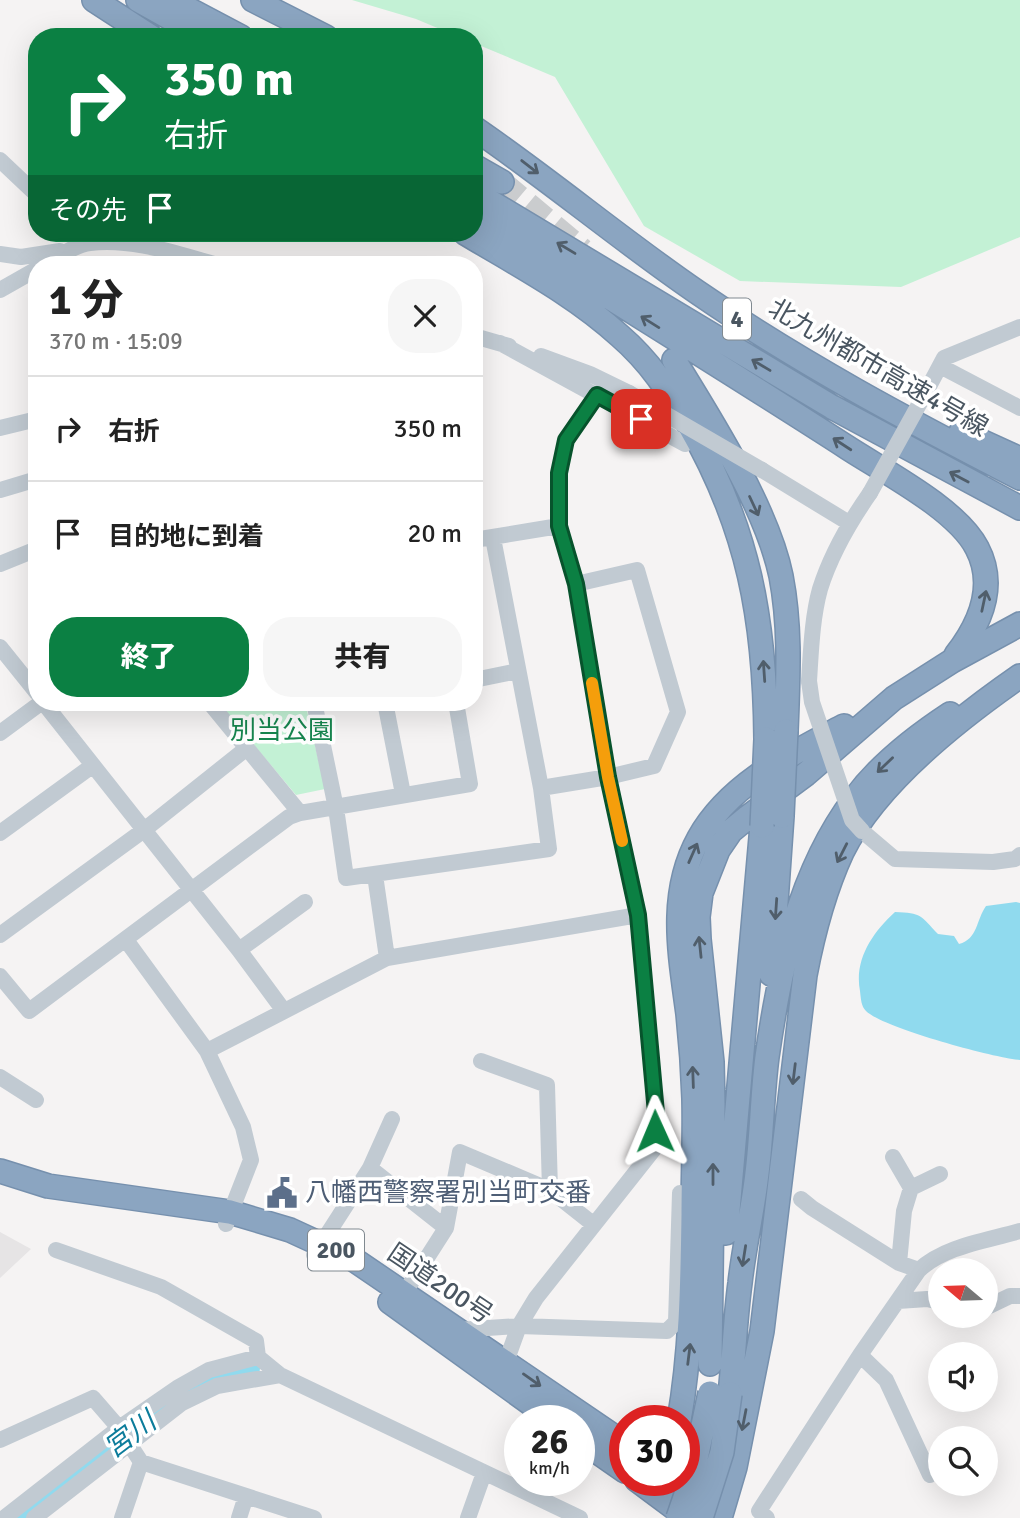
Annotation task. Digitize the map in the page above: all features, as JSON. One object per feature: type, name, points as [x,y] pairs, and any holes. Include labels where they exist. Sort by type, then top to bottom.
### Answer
[{"type":"highway","points":[[94,0],[137,28]]},
{"type":"highway","points":[[138,0],[188,28]]},
{"type":"highway","points":[[170,0],[224,28]]},
{"type":"highway","points":[[253,0],[308,28]]},
{"type":"highway","name":"北九州都市高速4号線","points":[[483,135],[697,292],[784,349],[871,400],[1020,478]]},
{"type":"highway","points":[[483,171],[502,182]]},
{"type":"highway","name":"北九州都市高速4号線","points":[[483,197],[832,407],[1020,508]]},
{"type":"highway","points":[[483,218],[813,426],[930,502],[968,532],[986,572],[986,595],[980,618],[952,661]]},
{"type":"highway","points":[[480,242],[558,289],[619,334],[662,380],[681,410],[718,479],[747,556],[776,735]]},
{"type":"highway","points":[[784,349],[1020,459]]},
{"type":"highway","points":[[674,360],[739,473],[769,538],[780,573],[789,640],[776,735],[757,1174]]},
{"type":"highway","points":[[681,1405],[690,1342],[694,1101],[689,1023],[677,922],[683,878],[700,837],[727,801],[797,751],[1020,624]]},
{"type":"highway","points":[[678,1518],[720,1393],[757,1174],[767,1058],[794,924],[818,859],[855,797],[900,751],[927,729],[1020,669]]},
{"type":"highway","points":[[933,746],[960,720],[1020,676]]},
{"type":"highway","points":[[717,1517],[735,1467],[762,1331],[805,975],[812,940],[831,879],[844,849],[864,816],[909,765],[933,746],[1020,689]]},
{"type":"highway","points":[[717,1517],[722,1452],[720,1393],[710,1364],[713,1105],[710,1035],[699,939],[701,893],[718,850],[731,831],[806,774],[894,698]]},
{"type":"highway","points":[[710,1364],[772,821]]},
{"type":"highway","name":"国道200号","points":[[0,1171],[48,1185],[290,1230],[318,1248],[354,1259],[400,1299],[453,1337],[536,1405]]},
{"type":"highway","name":"国道200号","points":[[0,1189],[38,1199],[228,1218]]},
{"type":"highway","name":"国道200号","points":[[453,1337],[506,1362],[609,1433]]},
{"type":"highway","points":[[668,1496],[688,1518]]},
{"type":"highway","points":[[670,1496],[717,1517]]},
{"type":"street","points":[[0,160],[28,186]]},
{"type":"street","points":[[60,256],[80,242]]},
{"type":"street","points":[[122,242],[141,244],[185,256]]},
{"type":"street","points":[[0,254],[21,257],[72,249]]},
{"type":"street","points":[[0,290],[28,274]]},
{"type":"street","points":[[1020,327],[943,358],[870,493],[849,523],[820,591],[813,629],[809,681],[812,702],[852,820],[895,859],[993,862],[1014,859],[1020,855]]},
{"type":"street","points":[[483,338],[567,365],[629,393],[849,523]]},
{"type":"street","points":[[500,343],[685,444]]},
{"type":"street","points":[[940,366],[1020,408]]},
{"type":"street","points":[[506,1362],[519,1326],[537,1298],[654,1149],[656,1113],[638,915],[608,777],[576,584],[559,526],[559,473],[566,440],[597,395]]},
{"type":"street","points":[[0,428],[28,421]]},
{"type":"street","points":[[0,490],[28,482]]},
{"type":"street","points":[[483,539],[559,526]]},
{"type":"street","points":[[316,711],[336,808],[346,878],[549,849],[541,788],[493,538]]},
{"type":"street","points":[[0,564],[28,553]]},
{"type":"street","points":[[541,788],[654,766],[678,712],[637,570],[576,584]]},
{"type":"street","points":[[1,650],[28,682]]},
{"type":"street","points":[[483,678],[518,671]]},
{"type":"street","points":[[0,733],[31,711]]},
{"type":"street","points":[[50,711],[239,950],[284,1012]]},
{"type":"street","points":[[216,711],[300,813]]},
{"type":"street","points":[[387,711],[403,794]]},
{"type":"street","points":[[0,975],[29,1011],[289,817],[403,794],[470,784],[458,711]]},
{"type":"street","points":[[0,935],[144,830],[247,748]]},
{"type":"street","points":[[0,833],[92,766]]},
{"type":"street","points":[[375,875],[387,958]]},
{"type":"street","points":[[239,950],[305,902]]},
{"type":"street","points":[[207,1051],[387,958],[638,915]]},
{"type":"street","points":[[126,940],[207,1051],[243,1127],[251,1160],[228,1218]]},
{"type":"street","points":[[481,1061],[547,1085],[551,1190]]},
{"type":"street","points":[[0,1077],[36,1100]]},
{"type":"street","points":[[318,1248],[370,1168],[392,1119]]},
{"type":"street","points":[[400,1299],[446,1228],[460,1152],[551,1190],[593,1224]]},
{"type":"street","points":[[893,1157],[911,1188],[904,1211],[900,1263]]},
{"type":"street","points":[[370,1168],[446,1228]]},
{"type":"street","points":[[911,1188],[940,1174]]},
{"type":"street","points":[[453,1337],[519,1326],[667,1331],[676,1322],[680,1193]]},
{"type":"street","points":[[801,1199],[900,1263],[919,1270]]},
{"type":"street","points":[[763,1515],[860,1355],[919,1270],[930,1260],[949,1251],[1020,1231]]},
{"type":"street","points":[[56,1250],[162,1287],[256,1341],[258,1357],[280,1375],[484,1473],[549,1511],[580,1518]]},
{"type":"street","points":[[998,1302],[1010,1296],[1020,1296]]},
{"type":"street","points":[[898,1301],[928,1299]]},
{"type":"street","points":[[860,1355],[886,1380],[928,1471]]},
{"type":"street","points":[[34,1518],[177,1388],[209,1370],[258,1357]]},
{"type":"street","points":[[4,1518],[124,1437],[217,1386],[280,1375]]},
{"type":"street","points":[[0,1440],[93,1398],[141,1462],[314,1518]]},
{"type":"street","points":[[122,1518],[141,1462]]},
{"type":"street","points":[[468,1518],[484,1473]]},
{"type":"street","points":[[239,1518],[246,1496]]},
{"type":"shaded area","points":[[0,1232],[31,1249],[0,1278]]},
{"type":"green space","points":[[352,0],[1020,0],[1020,237],[901,287],[740,281],[644,226],[555,77],[483,47],[483,28],[438,28]]},
{"type":"green space","name":"別当公園","points":[[226,711],[307,711],[325,789],[296,795]]},
{"type":"water","points":[[1020,903],[1020,1060],[965,1048],[894,1026],[864,1009],[859,980],[862,958],[872,938],[895,912],[920,916],[938,934],[954,936],[959,944],[970,938],[986,906]]},
{"type":"waterway","name":"宮川","points":[[20,1518],[191,1389],[220,1374],[247,1368]]},
{"type":"tunnel","points":[[502,182],[583,250]]},
{"type":"slow traffic","points":[[592,683],[622,841]]},
{"type":"place","name":"八幡西警察署別当町交番","points":[[282,1193]]},
{"type":"route","points":[[641,419],[597,395],[566,440],[559,473],[559,526],[576,584],[608,777],[638,915],[656,1113],[655,1131]]}]
